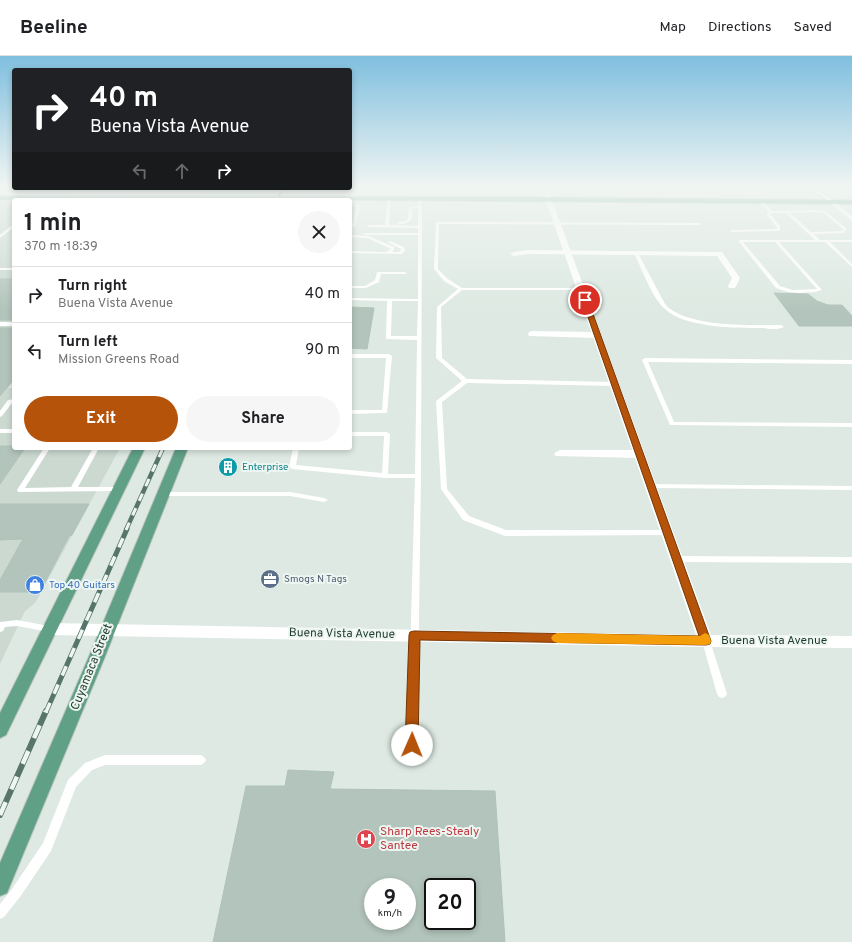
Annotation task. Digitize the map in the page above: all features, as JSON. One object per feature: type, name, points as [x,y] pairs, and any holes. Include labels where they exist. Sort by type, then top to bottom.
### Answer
[{"type":"main road","points":[[1,726],[138,450]]},
{"type":"main road","name":"Cuyamaca Street","points":[[0,886],[96,659],[181,450]]},
{"type":"street","points":[[559,228],[706,641]]},
{"type":"street","points":[[514,254],[528,252],[719,254],[736,278],[732,286]]},
{"type":"street","points":[[532,334],[597,335]]},
{"type":"street","points":[[560,454],[639,454]]},
{"type":"street","name":"Buena Vista Avenue","points":[[49,628],[706,641],[852,642]]},
{"type":"lane","points":[[412,760],[418,476],[420,228]]},
{"type":"lane","points":[[437,228],[436,269],[446,280],[461,289],[581,289]]},
{"type":"lane","points":[[732,231],[779,230],[780,228]]},
{"type":"lane","points":[[805,228],[819,241]]},
{"type":"lane","points":[[810,233],[837,233],[843,232],[844,228]]},
{"type":"lane","points":[[0,230],[12,230]]},
{"type":"lane","points":[[0,237],[8,230]]},
{"type":"lane","points":[[352,235],[420,234]]},
{"type":"lane","points":[[352,235],[376,237],[403,248],[401,253],[352,252]]},
{"type":"lane","points":[[361,236],[374,239],[393,248],[387,253]]},
{"type":"lane","points":[[776,241],[820,290],[792,291],[778,288],[740,241],[776,241],[852,241]]},
{"type":"lane","points":[[826,241],[852,266]]},
{"type":"lane","points":[[636,253],[664,304],[672,312],[701,322],[725,326],[781,327]]},
{"type":"lane","points":[[0,269],[12,269]]},
{"type":"lane","points":[[352,287],[366,287],[377,280],[378,273],[405,273]]},
{"type":"lane","points":[[461,289],[439,307],[439,358],[466,381]]},
{"type":"lane","points":[[352,299],[420,300]]},
{"type":"lane","points":[[390,299],[388,338],[419,338]]},
{"type":"lane","points":[[0,324],[12,324]]},
{"type":"lane","points":[[352,356],[389,356],[385,412],[352,412]]},
{"type":"lane","points":[[852,362],[645,360],[672,424],[852,425]]},
{"type":"lane","points":[[614,384],[466,381],[439,401],[444,489],[466,518],[505,533],[668,533]]},
{"type":"lane","points":[[0,415],[10,401],[12,401]]},
{"type":"lane","points":[[0,431],[12,431]]},
{"type":"lane","points":[[352,434],[387,434],[385,476]]},
{"type":"lane","points":[[46,450],[20,490],[118,489]]},
{"type":"lane","points":[[73,489],[95,450]]},
{"type":"lane","points":[[296,450],[292,467],[385,476],[418,476]]},
{"type":"lane","points":[[651,486],[852,488]]},
{"type":"lane","points":[[163,494],[290,494],[324,500]]},
{"type":"lane","points":[[676,559],[852,560]]},
{"type":"lane","points":[[0,630],[3,624],[17,623],[49,628]]},
{"type":"lane","points":[[706,641],[722,694]]},
{"type":"lane","points":[[0,913],[16,893],[47,847],[72,784],[89,766],[105,760],[201,760]]},
{"type":"shaded area","points":[[0,228],[12,228],[12,383],[8,388],[12,388],[12,450],[119,450],[35,603],[25,611],[0,664]]},
{"type":"building","points":[[0,279],[12,279],[12,320],[0,320]]},
{"type":"building","points":[[774,293],[808,294],[817,301],[828,305],[842,305],[852,316],[852,326],[799,326]]},
{"type":"building","points":[[352,307],[374,308],[367,349],[352,348]]},
{"type":"building","points":[[0,328],[12,328],[12,381],[0,396]]},
{"type":"building","points":[[0,446],[12,446],[12,450],[24,450],[0,484]]},
{"type":"building","points":[[0,504],[89,504],[72,535],[69,536],[40,592],[0,592],[0,580],[23,539],[0,540]]},
{"type":"building","name":"Sharp Rees-Stealy Santee","points":[[288,770],[334,772],[330,789],[495,791],[505,942],[213,942],[246,786],[285,786]]},
{"type":"railway","points":[[126,530],[162,450]]},
{"type":"railway","points":[[46,712],[127,529]]},
{"type":"railway","points":[[0,815],[46,711]]},
{"type":"slow traffic","points":[[557,638],[706,641],[705,638]]},
{"type":"place","name":"Enterprise","points":[[228,467]]},
{"type":"place","name":"Smogs N Tags","points":[[270,579]]},
{"type":"place","name":"Top 40 Guitars","points":[[35,585]]},
{"type":"place","name":"Sharp Rees-Stealy Santee","points":[[366,839]]},
{"type":"route","points":[[412,745],[414,635],[706,641],[585,300]]}]
